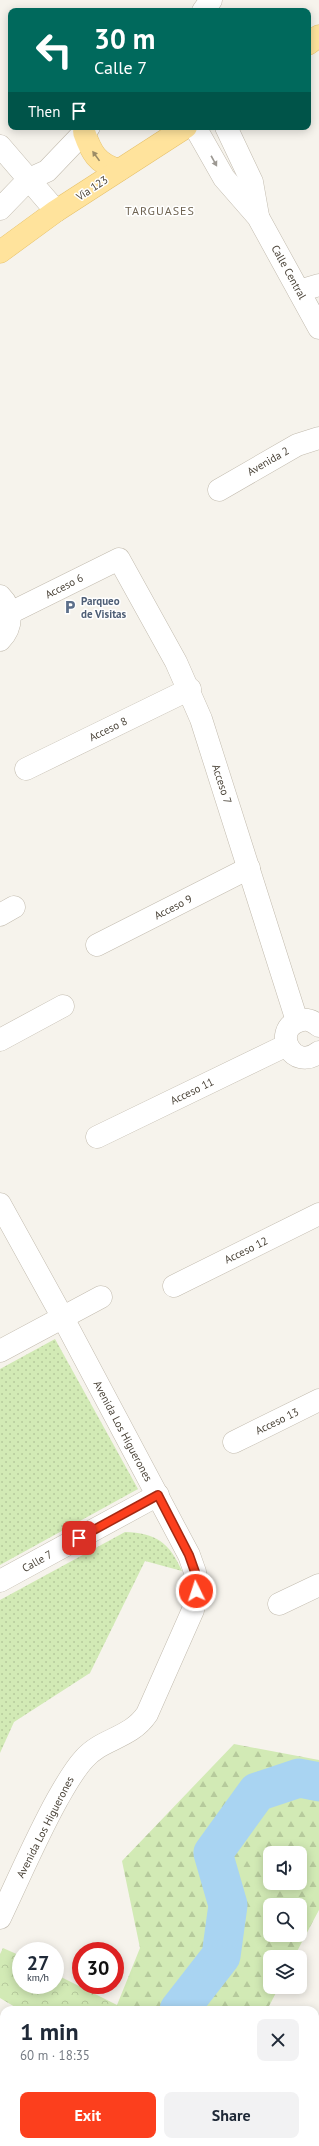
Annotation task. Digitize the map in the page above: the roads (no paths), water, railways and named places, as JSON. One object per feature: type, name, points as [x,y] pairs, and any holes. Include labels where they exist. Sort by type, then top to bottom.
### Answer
[{"type":"main road","points":[[87,130],[89,145],[98,160],[107,167],[119,170]]},
{"type":"main road","name":"Vía 123","points":[[0,252],[56,211],[181,130]]},
{"type":"street","points":[[0,209],[29,178],[47,171],[86,130]]},
{"type":"street","name":"Calle Central","points":[[197,130],[224,178],[258,217],[309,288],[319,328]]},
{"type":"street","name":"Calle Central","points":[[227,130],[252,182],[258,217]]},
{"type":"street","points":[[0,146],[56,211]]},
{"type":"street","name":"Avenida 2","points":[[219,490],[297,445],[319,438]]},
{"type":"street","name":"Acceso 6","points":[[5,604],[119,559]]},
{"type":"street","name":"Acceso 7","points":[[119,559],[190,689],[298,1021]]},
{"type":"street","points":[[0,640],[7,631],[5,604]]},
{"type":"street","name":"Acceso 8","points":[[26,769],[190,689]]},
{"type":"street","name":"Acceso 9","points":[[97,945],[249,868]]},
{"type":"street","points":[[0,1040],[63,1006]]},
{"type":"street","points":[[317,1060],[301,1058],[295,1055],[287,1045],[286,1034],[292,1024],[298,1021],[309,1020],[319,1026]]},
{"type":"street","name":"Acceso 11","points":[[97,1137],[287,1045]]},
{"type":"street","name":"Avenida Los Higuerones","points":[[0,1204],[63,1318],[189,1555],[195,1572],[196,1591],[193,1610],[147,1714],[140,1725],[127,1734],[98,1748],[85,1757],[75,1770],[48,1817],[0,1918]]},
{"type":"street","name":"Acceso 12","points":[[174,1286],[319,1214]]},
{"type":"street","points":[[0,1351],[102,1297]]},
{"type":"street","name":"Acceso 13","points":[[234,1442],[319,1400]]},
{"type":"street","name":"Calle 7","points":[[0,1581],[158,1495]]},
{"type":"street","points":[[279,1604],[319,1585]]},
{"type":"waterway","points":[[182,2006],[221,1956],[228,1905],[213,1853],[257,1792],[299,1778],[319,1782]]},
{"type":"place","name":"Parqueo de Visitas","points":[[70,607]]},
{"type":"district","name":"TARGUASES","points":[[160,210]]}]
